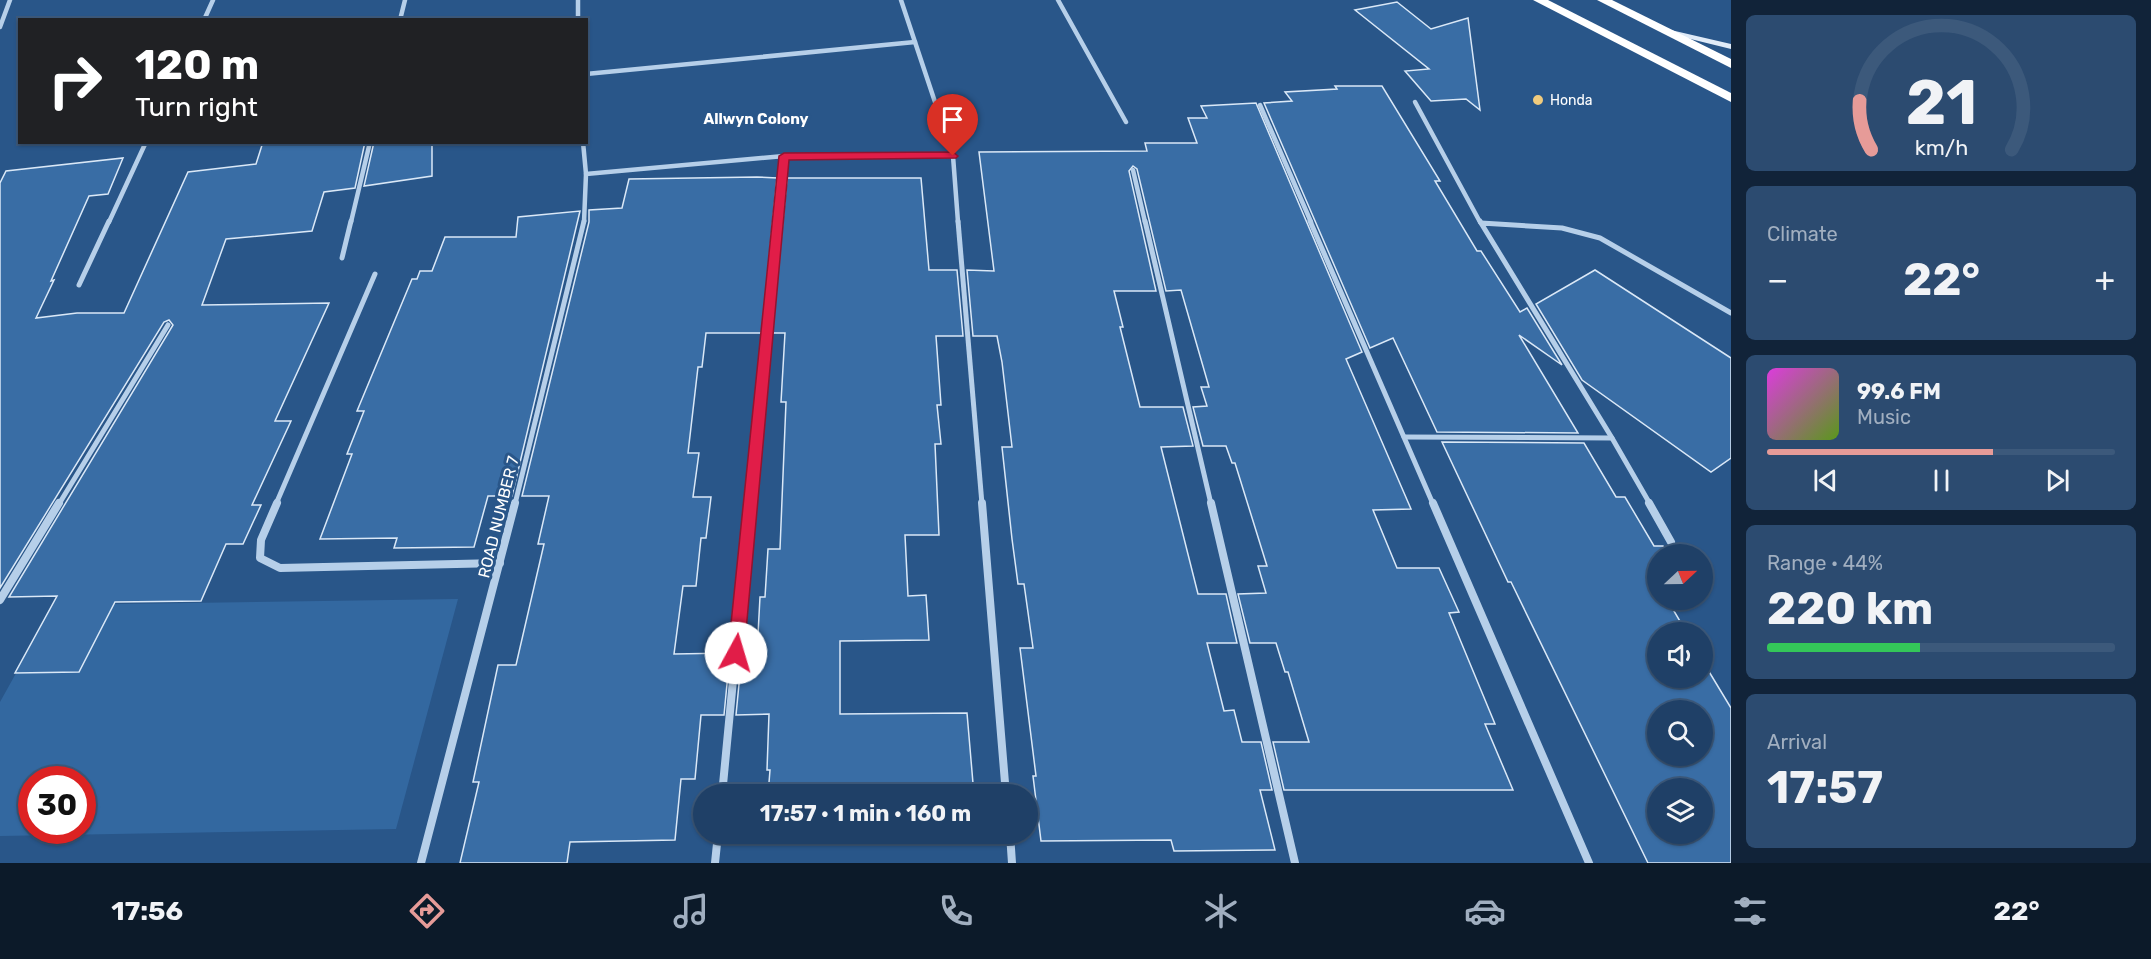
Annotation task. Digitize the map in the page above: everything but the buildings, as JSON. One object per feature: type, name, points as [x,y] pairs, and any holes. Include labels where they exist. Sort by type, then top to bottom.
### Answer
[{"type":"highway","points":[[1539,0],[1731,98]]},
{"type":"highway","points":[[1603,0],[1731,64]]},
{"type":"street","points":[[0,27],[10,0]]},
{"type":"street","points":[[205,18],[213,0]]},
{"type":"street","points":[[400,18],[405,0]]},
{"type":"street","points":[[578,0],[578,18]]},
{"type":"street","points":[[901,0],[953,156],[1005,784]]},
{"type":"street","points":[[1058,0],[1126,122]]},
{"type":"street","points":[[1658,28],[1731,47]]},
{"type":"street","points":[[588,74],[915,42]]},
{"type":"street","points":[[1415,102],[1481,223],[1612,438],[1671,542]]},
{"type":"street","points":[[1260,105],[1589,863]]},
{"type":"street","points":[[79,285],[145,144]]},
{"type":"street","points":[[342,258],[370,144]]},
{"type":"street","name":"ROAD NUMBER 7","points":[[421,863],[500,563],[584,226],[586,174],[583,144]]},
{"type":"street","points":[[586,174],[784,156],[953,156]]},
{"type":"street","points":[[723,784],[784,156]]},
{"type":"street","points":[[1133,170],[1295,863]]},
{"type":"street","points":[[1481,223],[1562,228],[1600,238],[1731,313]]},
{"type":"street","points":[[375,274],[261,540],[260,558],[280,568],[500,563]]},
{"type":"street","points":[[0,600],[168,325]]},
{"type":"street","points":[[1404,437],[1612,438]]},
{"type":"street","points":[[715,863],[717,844]]},
{"type":"street","points":[[1011,844],[1012,863]]},
{"type":"shaded area","points":[[458,599],[396,829],[96,834],[96,766],[18,766],[18,836],[0,836],[0,702],[54,605]]},
{"type":"place","name":"Honda","points":[[1538,100]]},
{"type":"district","name":"Allwyn Colony","points":[[756,119]]},
{"type":"route","points":[[736,653],[784,156],[953,156]]}]
